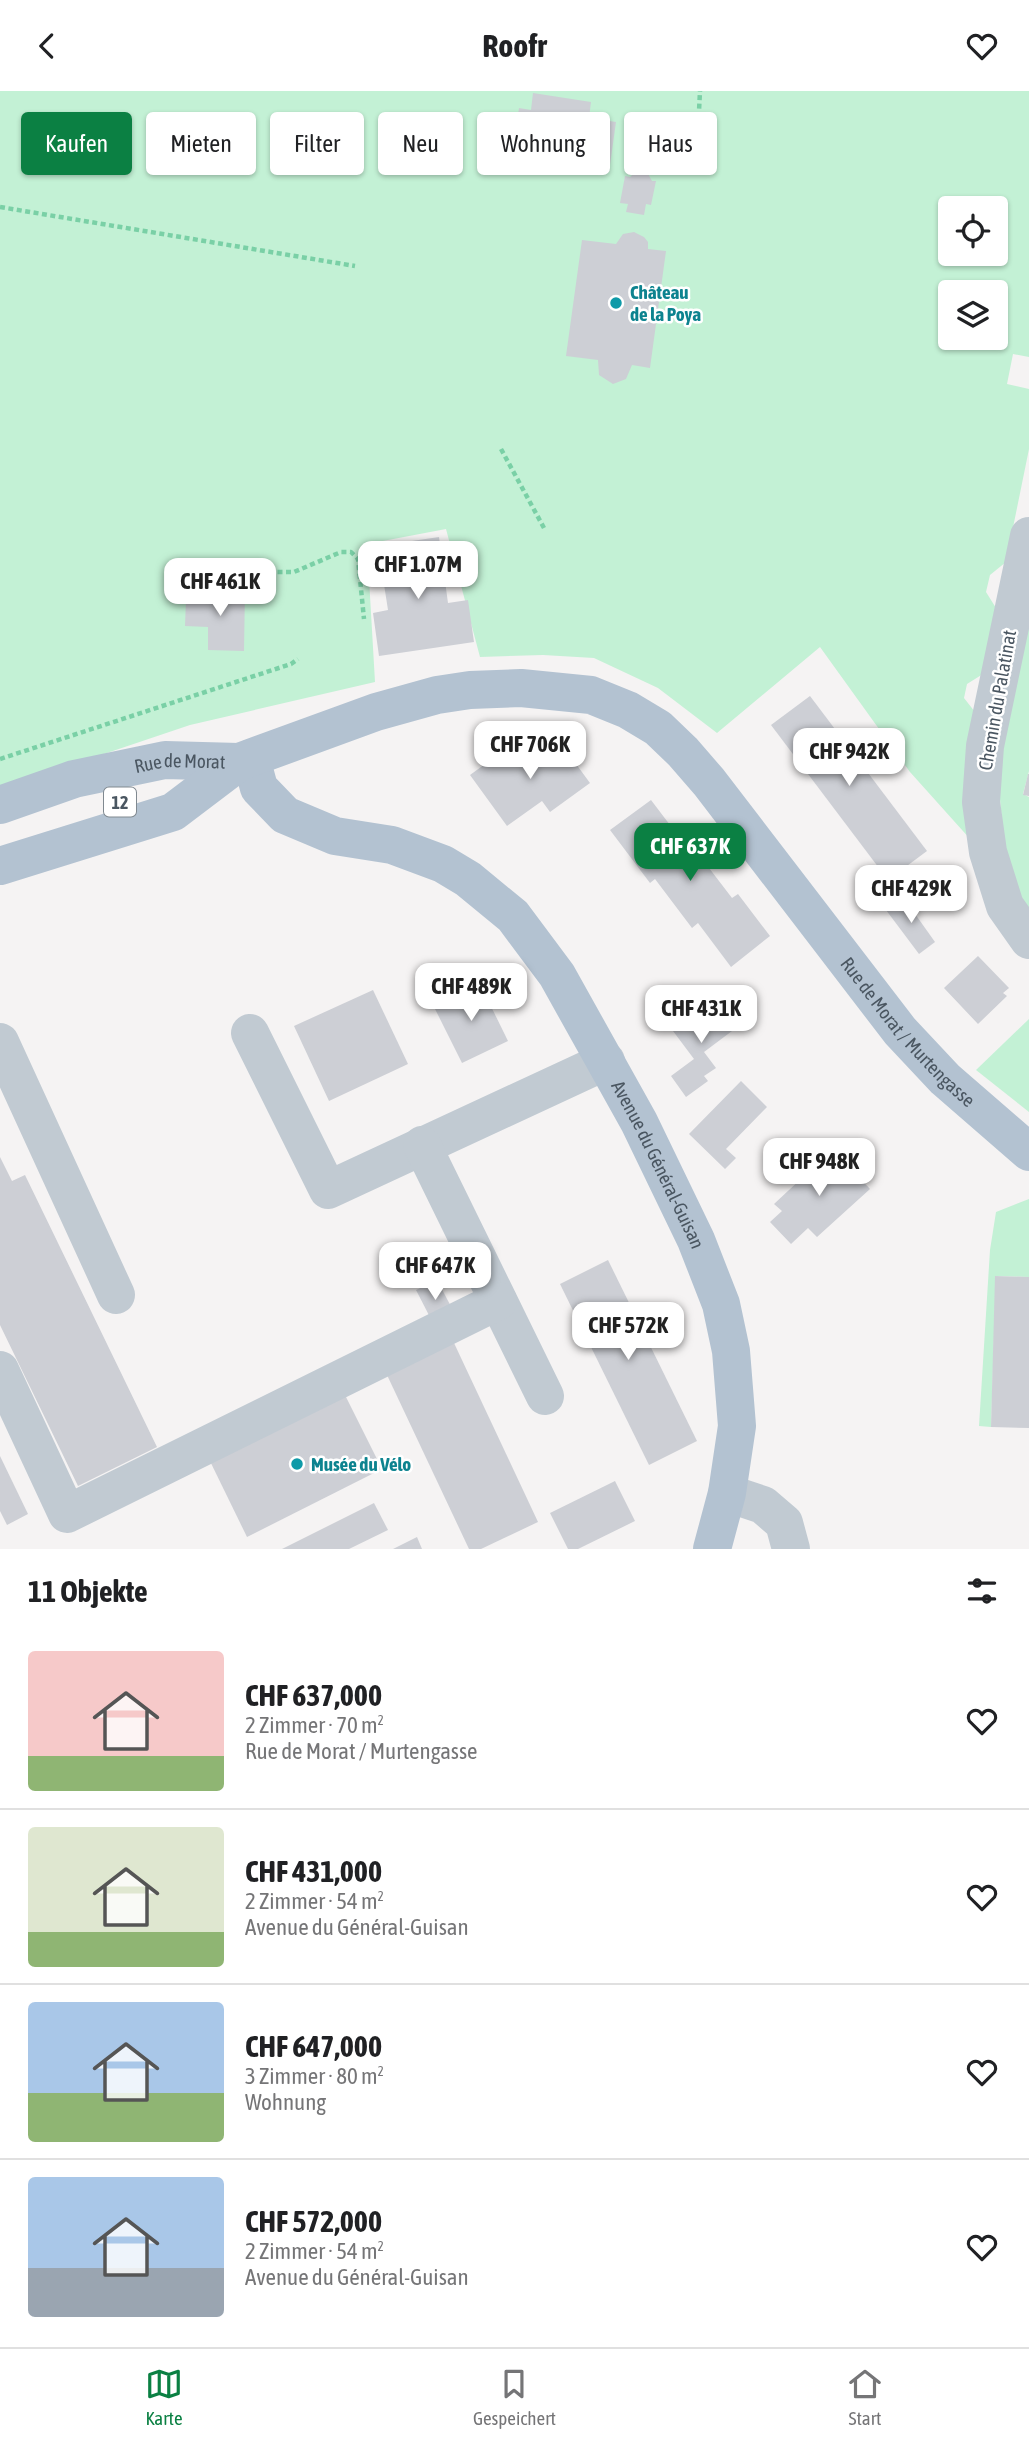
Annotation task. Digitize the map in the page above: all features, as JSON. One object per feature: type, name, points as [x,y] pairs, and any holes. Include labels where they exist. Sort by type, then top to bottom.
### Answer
[{"type":"main road","name":"Rue de Morat / Murtengasse","points":[[470,690],[521,688],[591,695],[628,710],[658,728],[709,782],[900,1031],[945,1079],[1029,1152]]},
{"type":"main road","name":"Rue de Morat","points":[[0,866],[173,812],[245,760],[376,712],[437,695],[470,690]]},
{"type":"main road","name":"Rue de Morat","points":[[0,805],[74,779],[164,760],[245,760]]},
{"type":"main road","name":"12","points":[[0,841],[245,760]]},
{"type":"main road","name":"Avenue du Général-Guisan","points":[[245,760],[259,788],[285,815],[335,836],[392,845],[443,864],[468,879],[513,916],[557,975],[606,1061],[696,1240],[721,1304],[731,1351],[737,1426],[727,1493],[712,1549]]},
{"type":"street","name":"Chemin du Palatinat","points":[[1029,536],[985,746],[981,802],[988,852],[1005,906],[1029,940]]},
{"type":"street","points":[[250,1033],[328,1190],[606,1061]]},
{"type":"street","points":[[0,1042],[116,1295]]},
{"type":"street","points":[[422,1145],[545,1396]]},
{"type":"street","points":[[0,1370],[67,1514],[498,1301]]},
{"type":"street","points":[[727,1493],[763,1505],[784,1523],[791,1549]]},
{"type":"path","points":[[699,112],[700,91]]},
{"type":"path","points":[[0,207],[355,266]]},
{"type":"path","points":[[501,449],[544,528]]},
{"type":"path","points":[[201,572],[294,572],[341,552],[351,552],[358,559],[364,619]]},
{"type":"path","points":[[0,759],[291,664],[298,659]]},
{"type":"green space","points":[[0,91],[1029,91],[1029,357],[1013,354],[1007,384],[1029,389],[1029,449],[1006,562],[990,575],[986,592],[996,608],[983,674],[967,684],[964,698],[975,712],[971,840],[910,772],[820,647],[717,733],[658,688],[594,658],[543,655],[480,657],[446,529],[367,544],[375,682],[190,725],[0,789]]},
{"type":"green space","points":[[1029,602],[1029,771],[1023,794],[1029,797],[1029,913],[1006,864],[997,767]]},
{"type":"green space","points":[[1029,1019],[1029,1112],[976,1070]]},
{"type":"green space","points":[[1029,1199],[1029,1277],[996,1276],[991,1427],[979,1426],[990,1250],[996,1212]]},
{"type":"building","points":[[533,93],[591,102],[590,112],[518,112],[519,108],[531,110]]},
{"type":"building","points":[[610,121],[616,122],[610,165]]},
{"type":"building","points":[[649,175],[652,181],[656,181],[651,205],[646,204],[644,215],[626,212],[628,204],[620,203],[625,176]]},
{"type":"building","name":"Château de la Poya","points":[[634,232],[644,237],[648,242],[648,249],[666,251],[650,368],[632,365],[626,379],[613,384],[599,375],[598,360],[566,356],[582,240],[616,244],[623,234]]},
{"type":"building","points":[[439,537],[448,603],[468,600],[474,642],[379,656],[373,613],[388,610],[378,546]]},
{"type":"building","points":[[207,588],[245,589],[244,651],[208,650],[208,627],[185,626],[186,599],[207,599]]},
{"type":"building","points":[[810,696],[927,851],[888,880],[771,725]]},
{"type":"building","points":[[557,738],[590,783],[550,812],[542,801],[507,826],[470,775],[507,748],[519,764]]},
{"type":"building","points":[[1029,774],[1029,796],[1023,795]]},
{"type":"building","points":[[651,800],[689,850],[693,847],[732,898],[738,894],[770,936],[731,967],[698,923],[692,928],[655,879],[650,883],[610,830]]},
{"type":"building","points":[[903,897],[935,942],[919,954],[886,910]]},
{"type":"building","points":[[978,956],[1009,988],[1003,993],[1007,996],[978,1024],[944,988]]},
{"type":"building","points":[[479,982],[508,1041],[462,1063],[433,1005]]},
{"type":"building","points":[[373,990],[408,1064],[329,1101],[294,1026]]},
{"type":"building","points":[[714,1000],[736,1028],[704,1052],[716,1068],[704,1076],[708,1081],[686,1097],[671,1076],[694,1059],[673,1031]]},
{"type":"building","points":[[741,1081],[767,1107],[726,1149],[736,1158],[725,1169],[689,1134]]},
{"type":"building","points":[[833,1149],[870,1189],[817,1237],[808,1228],[791,1244],[770,1222],[782,1211],[774,1204]]},
{"type":"building","points":[[0,1157],[12,1181],[25,1175],[157,1447],[78,1486],[0,1325]]},
{"type":"building","points":[[608,1260],[697,1441],[649,1465],[560,1284]]},
{"type":"building","points":[[995,1276],[1029,1277],[1029,1428],[991,1427]]},
{"type":"building","points":[[437,1280],[455,1314],[434,1325],[416,1290]]},
{"type":"building","points":[[454,1343],[538,1522],[481,1549],[469,1549],[387,1375]]},
{"type":"building","points":[[341,1387],[382,1469],[247,1537],[207,1455]]},
{"type":"building","points":[[0,1456],[28,1514],[7,1525],[0,1511]]},
{"type":"building","points":[[615,1481],[635,1521],[578,1549],[568,1549],[550,1513]]},
{"type":"building","points":[[374,1503],[388,1530],[349,1549],[282,1549]]},
{"type":"building","points":[[417,1537],[422,1549],[393,1549]]},
{"type":"place","name":"Château de la Poya","points":[[616,303]]},
{"type":"place","name":"Musée du Vélo","points":[[297,1464]]}]
